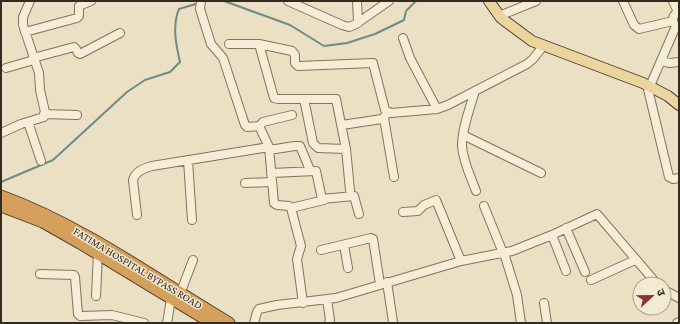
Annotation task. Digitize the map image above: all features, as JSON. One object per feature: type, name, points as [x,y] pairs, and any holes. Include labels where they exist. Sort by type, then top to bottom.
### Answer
[{"type":"highway","name":"FATIMA HOSPITAL BYPASS ROAD","points":[[1,200],[176,296],[229,323]]},
{"type":"highway","name":"FATIMA HOSPITAL BYPASS ROAD","points":[[1,200],[40,213],[76,230],[116,253],[212,323]]},
{"type":"main road","points":[[489,1],[499,16],[532,41],[648,85],[668,96],[679,105]]},
{"type":"street","points":[[1,133],[44,117],[45,112],[38,73],[23,25],[23,17],[30,1]]},
{"type":"street","points":[[25,32],[77,18],[79,16],[79,6],[91,1]]},
{"type":"street","points":[[288,1],[297,3],[349,27],[358,23],[389,1]]},
{"type":"street","points":[[357,1],[358,23]]},
{"type":"street","points":[[499,16],[536,1]]},
{"type":"street","points":[[623,1],[636,28],[639,29],[676,25]]},
{"type":"street","points":[[673,1],[678,12],[674,15],[676,25],[661,60],[648,85],[669,177],[672,179],[679,178]]},
{"type":"street","points":[[201,5],[211,44],[223,58],[245,125],[247,127],[259,126],[263,122],[292,115]]},
{"type":"street","points":[[6,68],[74,47],[80,54],[120,33]]},
{"type":"street","points":[[402,38],[410,58],[437,109]]},
{"type":"street","points":[[229,44],[259,44],[294,52],[295,63],[298,66],[373,63],[385,110],[394,177]]},
{"type":"street","points":[[259,44],[274,98],[336,99],[346,149],[350,190]]},
{"type":"street","points":[[342,125],[391,113],[437,109],[448,105],[527,64],[544,45]]},
{"type":"street","points":[[661,60],[670,63],[679,62]]},
{"type":"street","points":[[475,91],[463,135],[463,153],[476,191]]},
{"type":"street","points":[[304,99],[312,143],[318,148],[346,149]]},
{"type":"street","points":[[44,114],[77,115]]},
{"type":"street","points":[[28,122],[40,160]]},
{"type":"street","points":[[259,126],[269,148],[275,204],[289,206],[291,208],[324,200],[354,196],[359,214]]},
{"type":"street","points":[[463,135],[540,173]]},
{"type":"street","points":[[137,215],[132,184],[135,175],[152,166],[269,148],[300,146],[310,170]]},
{"type":"street","points":[[188,160],[192,220]]},
{"type":"street","points":[[272,173],[310,170],[316,171],[321,197],[324,200]]},
{"type":"street","points":[[245,183],[272,182]]},
{"type":"street","points":[[403,212],[418,211],[424,205],[436,200],[461,261]]},
{"type":"street","points":[[484,206],[504,253],[516,288],[521,323]]},
{"type":"street","points":[[291,208],[301,246],[297,259],[303,303]]},
{"type":"street","points":[[254,323],[259,309],[277,305],[303,303],[340,297],[461,261],[515,250],[597,214],[650,276]]},
{"type":"street","points":[[566,228],[585,272]]},
{"type":"street","points":[[552,235],[566,271]]},
{"type":"street","points":[[321,250],[371,238],[373,239],[393,322]]},
{"type":"street","points":[[344,245],[348,268]]},
{"type":"street","points":[[96,296],[98,253]]},
{"type":"street","points":[[167,323],[176,296],[193,260]]},
{"type":"street","points":[[591,280],[635,260]]},
{"type":"street","points":[[40,274],[74,275],[78,314],[80,316],[112,315],[144,323]]},
{"type":"street","points":[[327,299],[330,320],[329,323]]},
{"type":"street","points":[[544,303],[547,323]]},
{"type":"waterway","points":[[224,1],[290,25],[324,46],[347,43],[375,34],[404,20],[406,11],[416,1]]},
{"type":"waterway","points":[[1,182],[53,160],[127,92],[145,80],[170,72],[180,62],[175,29],[179,9],[199,3]]}]
